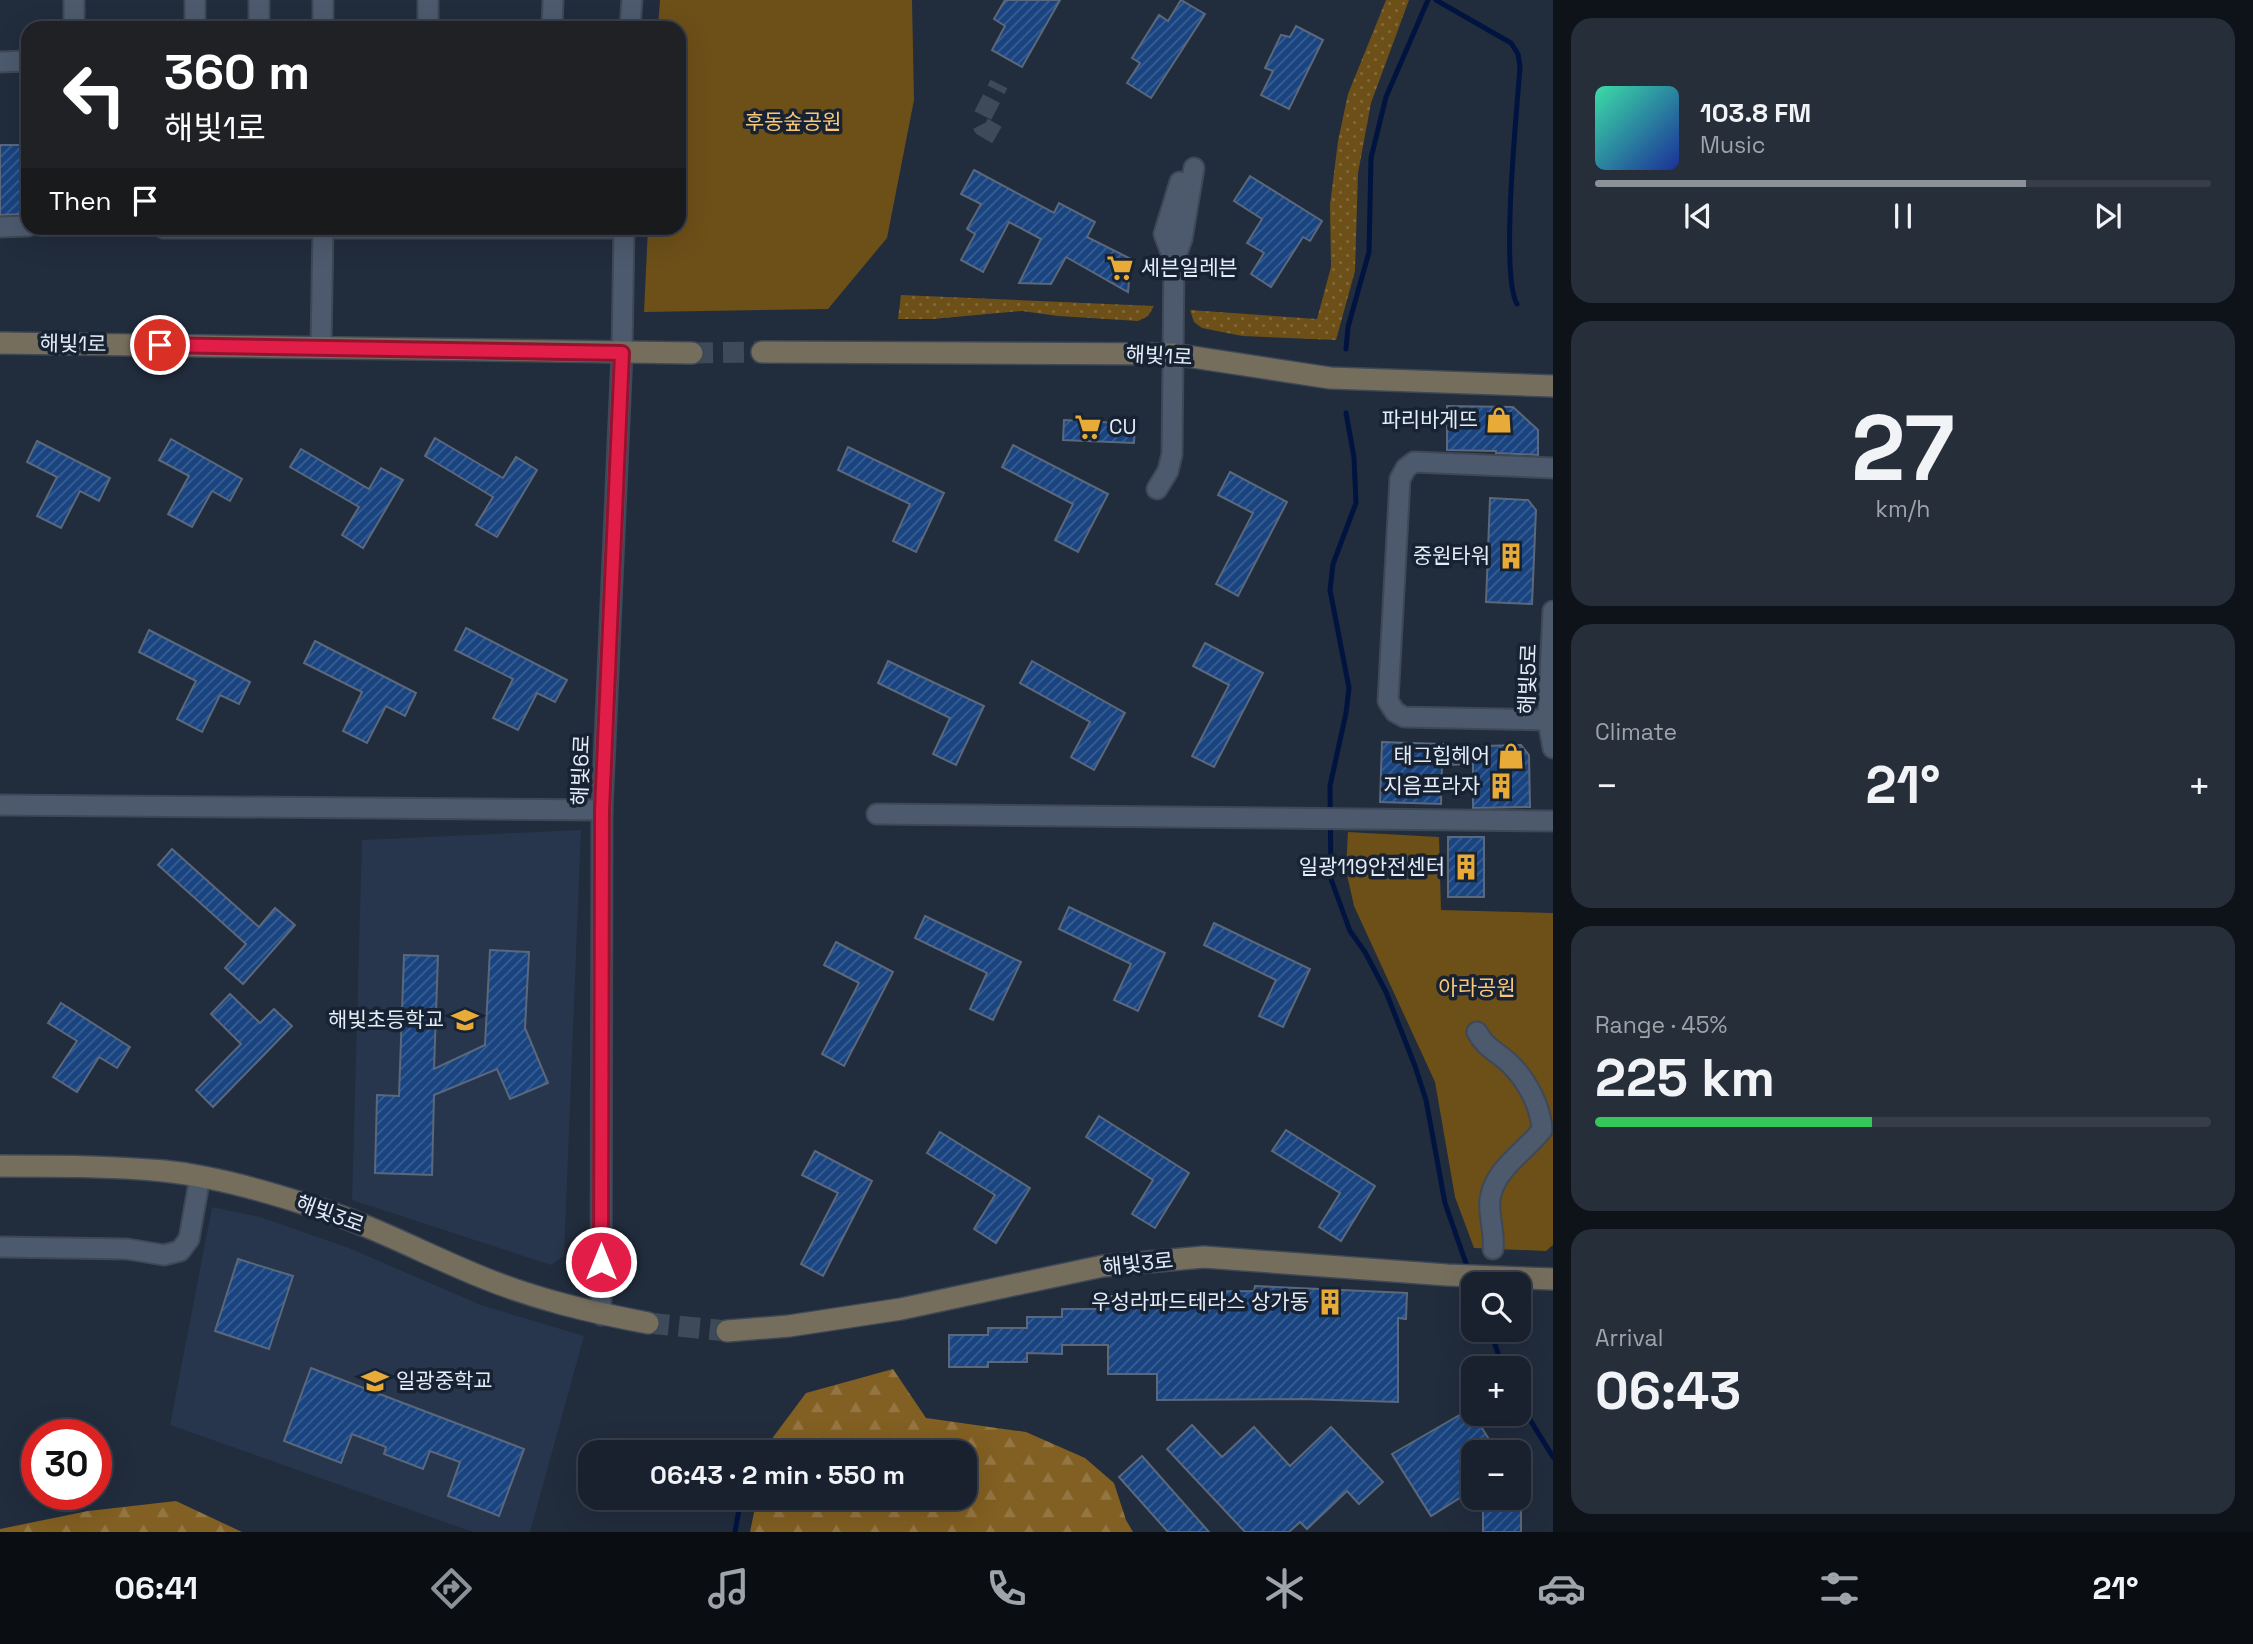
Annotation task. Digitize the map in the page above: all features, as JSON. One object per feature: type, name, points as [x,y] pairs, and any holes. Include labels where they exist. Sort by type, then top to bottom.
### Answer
[{"type":"street","points":[[74,0],[74,21]]},
{"type":"street","points":[[194,0],[195,21]]},
{"type":"street","points":[[259,0],[259,21]]},
{"type":"street","points":[[323,0],[323,21]]},
{"type":"street","points":[[428,0],[428,21]]},
{"type":"street","points":[[552,21],[553,0]]},
{"type":"street","points":[[630,21],[632,0]]},
{"type":"street","points":[[0,62],[21,61]]},
{"type":"street","points":[[1157,489],[1168,471],[1172,454],[1174,261],[1182,239],[1189,168]]},
{"type":"street","points":[[0,227],[21,226]]},
{"type":"street","points":[[321,347],[323,235]]},
{"type":"street","name":"해빛6로","points":[[601,1315],[602,810],[622,353],[624,235]]},
{"type":"street","name":"해빛1로","points":[[0,343],[692,353]]},
{"type":"street","name":"해빛1로","points":[[762,352],[1173,354],[1329,378],[1553,386]]},
{"type":"street","points":[[1548,720],[1404,717],[1395,712],[1388,701],[1400,479],[1406,468],[1414,462],[1553,468]]},
{"type":"street","name":"해빛5로","points":[[1553,611],[1548,720],[1553,748]]},
{"type":"street","points":[[0,805],[602,810]]},
{"type":"street","points":[[877,814],[1553,821]]},
{"type":"street","points":[[1477,1032],[1487,1048],[1513,1066],[1525,1083],[1547,1127],[1518,1153],[1496,1183],[1490,1199],[1493,1249]]},
{"type":"street","name":"해빛3로","points":[[0,1166],[166,1171],[231,1183],[311,1206],[535,1297],[601,1315],[648,1323]]},
{"type":"street","points":[[0,1247],[127,1250],[164,1255],[180,1251],[189,1239],[200,1177]]},
{"type":"street","name":"해빛3로","points":[[727,1331],[789,1326],[901,1308],[1104,1266],[1205,1257],[1447,1275],[1553,1279]]},
{"type":"shaded area","name":"해빛초등학교","points":[[581,830],[564,1256],[551,1265],[352,1200],[362,840]]},
{"type":"shaded area","name":"일광중학교","points":[[212,1207],[260,1217],[349,1248],[481,1305],[584,1336],[530,1532],[473,1532],[170,1425]]},
{"type":"green space","name":"후동숲공원","points":[[660,0],[912,0],[914,100],[887,238],[828,309],[644,312],[648,235],[686,235],[686,21],[658,21]]},
{"type":"green space","points":[[1386,0],[1409,0],[1371,103],[1358,173],[1355,271],[1336,340],[1242,336],[1202,328],[1194,322],[1190,310],[1317,319],[1331,267],[1330,205],[1338,141],[1348,94]]},
{"type":"green space","points":[[901,295],[1154,306],[1148,316],[1138,321],[1022,311],[933,319],[898,319]]},
{"type":"green space","name":"아라공원","points":[[1348,832],[1439,837],[1441,910],[1553,913],[1553,1245],[1546,1251],[1474,1248],[1455,1197],[1435,1082],[1354,906],[1346,870]]},
{"type":"green space","points":[[893,1369],[926,1418],[1026,1432],[1085,1458],[1114,1483],[1126,1520],[1133,1532],[750,1532],[755,1510],[977,1510],[977,1440],[771,1440],[806,1393]]},
{"type":"green space","points":[[176,1501],[242,1532],[0,1532],[0,1529],[112,1508]]},
{"type":"building","points":[[1005,0],[1060,0],[1022,67],[992,50],[1005,26],[994,19]]},
{"type":"building","points":[[1181,0],[1205,14],[1151,98],[1127,83],[1140,63],[1132,58],[1159,15],[1168,21]]},
{"type":"building","points":[[1296,26],[1323,40],[1289,109],[1261,95],[1273,71],[1265,68],[1281,35],[1290,37]]},
{"type":"building","points":[[0,145],[21,145],[21,214],[0,215]]},
{"type":"building","points":[[974,170],[1054,213],[1059,203],[1095,222],[1087,237],[1131,259],[1128,292],[1066,257],[1051,284],[1019,283],[1041,239],[1009,222],[983,272],[961,260],[975,234],[967,229],[981,204],[961,194]]},
{"type":"building","points":[[1250,176],[1322,221],[1310,241],[1303,237],[1271,287],[1251,274],[1264,253],[1247,243],[1262,219],[1234,201]]},
{"type":"building","points":[[1447,406],[1513,407],[1538,430],[1538,455],[1447,450]]},
{"type":"building","points":[[1064,420],[1135,424],[1134,443],[1063,440]]},
{"type":"building","points":[[435,438],[503,478],[516,457],[537,470],[497,537],[476,525],[493,497],[425,456]]},
{"type":"building","points":[[171,439],[242,479],[230,501],[212,491],[192,527],[168,514],[189,476],[159,460]]},
{"type":"building","points":[[37,441],[110,478],[99,501],[80,491],[61,528],[37,516],[57,477],[27,462]]},
{"type":"building","points":[[1013,445],[1108,494],[1078,552],[1055,540],[1073,504],[1002,467]]},
{"type":"building","points":[[848,447],[944,493],[916,552],[893,541],[910,504],[838,470]]},
{"type":"building","points":[[301,449],[369,489],[381,468],[403,480],[363,548],[342,535],[359,507],[290,467]]},
{"type":"building","points":[[1230,472],[1287,502],[1238,596],[1216,584],[1253,513],[1218,495]]},
{"type":"building","name":"중원타워","points":[[1490,498],[1528,500],[1536,510],[1532,604],[1486,602]]},
{"type":"building","points":[[466,628],[567,680],[555,702],[537,693],[518,730],[493,718],[513,679],[455,650]]},
{"type":"building","points":[[149,630],[250,682],[239,704],[220,695],[202,732],[177,719],[196,681],[139,652]]},
{"type":"building","points":[[315,641],[416,693],[405,716],[386,706],[367,743],[343,731],[362,692],[304,663]]},
{"type":"building","points":[[1205,643],[1263,673],[1214,767],[1192,756],[1229,685],[1193,666]]},
{"type":"building","points":[[888,661],[984,706],[956,765],[933,754],[950,718],[878,683]]},
{"type":"building","points":[[1032,661],[1125,713],[1094,770],[1071,757],[1090,722],[1020,683]]},
{"type":"building","points":[[1382,742],[1443,744],[1443,747],[1521,745],[1529,755],[1530,807],[1473,808],[1473,764],[1442,765],[1441,804],[1380,802]]},
{"type":"building","name":"일광119안전센터","points":[[1448,837],[1484,837],[1484,897],[1448,897]]},
{"type":"building","points":[[172,849],[259,927],[275,908],[295,925],[243,984],[225,968],[246,944],[158,865]]},
{"type":"building","points":[[1069,907],[1165,953],[1138,1011],[1114,1000],[1131,964],[1059,929]]},
{"type":"building","points":[[925,916],[1021,962],[993,1020],[970,1009],[987,973],[915,938]]},
{"type":"building","points":[[1214,923],[1310,969],[1283,1027],[1259,1016],[1276,980],[1204,945]]},
{"type":"building","points":[[836,942],[893,972],[844,1066],[822,1054],[859,983],[824,965]]},
{"type":"building","points":[[490,950],[529,952],[525,1028],[548,1083],[510,1099],[497,1069],[434,1095],[432,1175],[375,1173],[377,1095],[399,1096],[404,955],[438,956],[434,1069],[485,1045]]},
{"type":"building","points":[[230,994],[260,1023],[274,1009],[292,1026],[213,1107],[196,1090],[241,1044],[211,1014]]},
{"type":"building","points":[[61,1003],[130,1047],[117,1068],[99,1057],[77,1092],[53,1077],[77,1041],[48,1023]]},
{"type":"building","points":[[1099,1116],[1189,1173],[1155,1228],[1132,1214],[1153,1180],[1086,1137]]},
{"type":"building","points":[[1286,1130],[1375,1186],[1341,1241],[1319,1227],[1340,1193],[1272,1151]]},
{"type":"building","points":[[940,1132],[1030,1188],[996,1243],[974,1229],[995,1195],[927,1153]]},
{"type":"building","points":[[815,1151],[872,1181],[823,1276],[801,1264],[838,1193],[802,1175]]},
{"type":"building","points":[[238,1259],[293,1276],[269,1349],[215,1331]]},
{"type":"building","points":[[1255,1286],[1407,1293],[1406,1319],[1398,1318],[1398,1402],[1303,1399],[1157,1400],[1157,1374],[1108,1374],[1108,1345],[1062,1345],[1062,1354],[1027,1353],[1027,1362],[988,1362],[988,1367],[949,1367],[949,1335],[988,1335],[988,1328],[1027,1328],[1027,1317],[1062,1317],[1062,1309],[1108,1309],[1108,1296],[1157,1297],[1157,1292],[1254,1291]]},
{"type":"building","points":[[311,1368],[524,1449],[499,1516],[448,1496],[460,1462],[430,1451],[423,1469],[384,1454],[386,1447],[352,1434],[341,1463],[284,1441]]},
{"type":"building","points":[[1461,1414],[1461,1426],[1481,1426],[1489,1440],[1461,1440],[1461,1497],[1431,1516],[1392,1454]]},
{"type":"building","points":[[1192,1425],[1222,1457],[1254,1427],[1290,1466],[1331,1427],[1383,1482],[1359,1504],[1347,1491],[1307,1529],[1300,1522],[1289,1532],[1245,1532],[1167,1449]]},
{"type":"building","points":[[1142,1456],[1209,1532],[1168,1532],[1119,1477]]},
{"type":"building","points":[[1483,1510],[1521,1510],[1521,1532],[1483,1532]]},
{"type":"waterway","points":[[1346,349],[1348,327],[1369,252],[1371,158],[1386,97],[1428,0]]},
{"type":"waterway","points":[[1436,0],[1511,43],[1518,54],[1520,67],[1510,227],[1512,287],[1517,304]]},
{"type":"waterway","points":[[1346,413],[1354,457],[1356,503],[1333,564],[1330,590],[1349,688],[1330,786],[1331,879],[1350,931],[1365,952],[1386,992],[1415,1066],[1426,1100],[1445,1203],[1469,1272]]},
{"type":"waterway","points":[[1494,1342],[1499,1356]]},
{"type":"waterway","points":[[1531,1421],[1553,1457]]},
{"type":"waterway","points":[[735,1532],[739,1510]]},
{"type":"tunnel","points":[[997,135],[983,127],[980,121],[999,84]]},
{"type":"tunnel","points":[[692,353],[762,352]]},
{"type":"tunnel","points":[[648,1323],[727,1331]]},
{"type":"place","name":"세븐일레븐","points":[[1120,268]]},
{"type":"place","name":"파리바게뜨","points":[[1499,420]]},
{"type":"place","name":"CU","points":[[1088,427]]},
{"type":"place","name":"중원타워","points":[[1511,556]]},
{"type":"place","name":"태그힙헤어","points":[[1511,756]]},
{"type":"place","name":"지음프라자","points":[[1501,786]]},
{"type":"place","name":"일광119안전센터","points":[[1466,867]]},
{"type":"place","name":"해빛초등학교","points":[[465,1020]]},
{"type":"place","name":"우성라파드테라스 상가동","points":[[1330,1302]]},
{"type":"place","name":"일광중학교","points":[[375,1381]]},
{"type":"route","points":[[160,345],[622,353],[602,810],[601,1262]]}]
